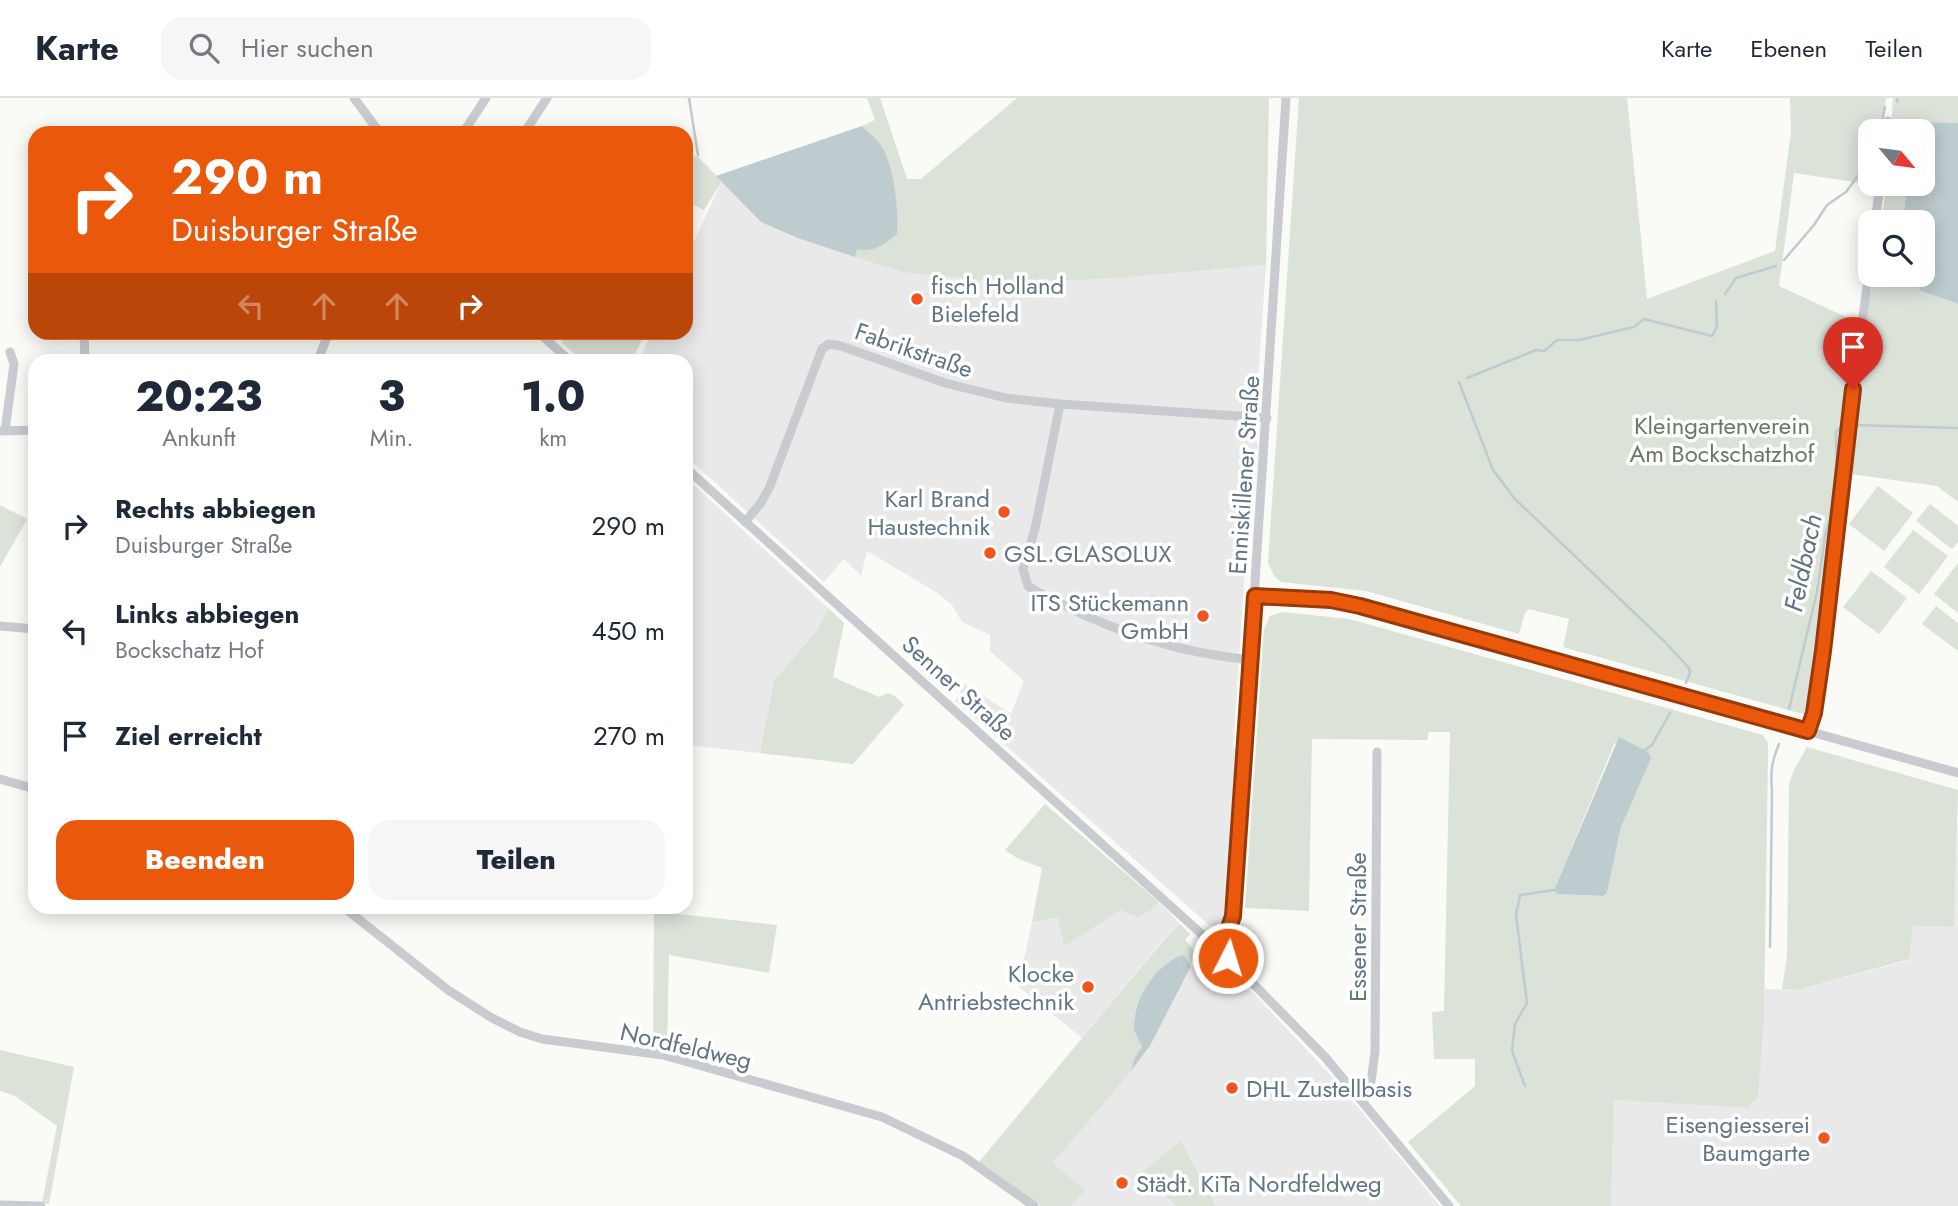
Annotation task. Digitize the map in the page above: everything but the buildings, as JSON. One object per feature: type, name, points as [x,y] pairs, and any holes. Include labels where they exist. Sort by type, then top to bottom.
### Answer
[{"type":"street","points":[[354,98],[375,126]]},
{"type":"street","points":[[468,126],[486,98]]},
{"type":"street","points":[[529,126],[547,98]]},
{"type":"street","name":"Enniskillener Straße","points":[[1226,936],[1233,916],[1286,98]]},
{"type":"street","points":[[1808,731],[1814,713],[1821,663],[1867,287]]},
{"type":"street","points":[[547,340],[562,354]]},
{"type":"street","name":"Fabrikstraße","points":[[745,522],[771,486],[825,346],[841,345],[978,393],[1060,404],[1267,418]]},
{"type":"street","points":[[10,352],[15,364],[2,431],[28,430]]},
{"type":"street","points":[[1060,404],[1035,529],[1023,569],[1028,586],[1090,618],[1154,643],[1250,660]]},
{"type":"street","name":"Senner Straße","points":[[693,474],[1206,938]]},
{"type":"street","points":[[1255,596],[1331,600],[1360,606],[1958,774]]},
{"type":"street","points":[[0,626],[28,628]]},
{"type":"street","name":"Essener Straße","points":[[1361,1099],[1371,1082],[1376,1052],[1377,752]]},
{"type":"street","points":[[0,779],[28,787]]},
{"type":"street","name":"Nordfeldweg","points":[[352,914],[449,990],[492,1018],[520,1032],[542,1039],[663,1055],[882,1116],[963,1156],[1034,1206]]},
{"type":"street","points":[[1215,933],[1226,936],[1232,946],[1228,958],[1216,963],[1208,960],[1202,949],[1206,938],[1215,933]]},
{"type":"street","points":[[1228,958],[1297,1026],[1449,1206]]},
{"type":"street","points":[[0,1205],[41,1206]]},
{"type":"shaded area","points":[[1936,122],[1958,123],[1958,304],[1921,291],[1918,287],[1935,287],[1935,210],[1904,210],[1906,196],[1936,196]]},
{"type":"shaded area","points":[[862,126],[878,141],[888,160],[896,199],[897,234],[874,249],[857,249],[855,257],[761,222],[716,176]]},
{"type":"shaded area","points":[[722,181],[761,222],[1046,281],[1119,278],[1266,265],[1254,437],[1258,445],[1253,506],[1249,511],[1233,747],[1237,748],[1229,879],[1222,920],[1216,926],[1209,925],[955,701],[965,684],[1011,714],[1024,681],[990,651],[990,635],[962,622],[952,605],[936,592],[867,551],[861,576],[844,559],[824,582],[693,462],[693,354],[642,354],[649,340],[693,340],[693,244]]},
{"type":"shaded area","points":[[693,484],[828,608],[818,629],[774,681],[760,753],[693,746]]},
{"type":"shaded area","points":[[1619,737],[1648,752],[1651,758],[1621,827],[1607,893],[1603,896],[1557,894],[1554,890]]},
{"type":"shaded area","points":[[1958,818],[1958,1206],[1611,1206],[1614,1100],[1748,1108],[1758,1097],[1765,989],[1797,990],[1910,960],[1913,926],[1954,927]]},
{"type":"shaded area","points":[[1159,902],[1180,924],[1161,942],[1082,1038],[1018,986],[1032,922],[1058,918],[1065,945],[1122,909],[1151,910]]},
{"type":"shaded area","points":[[1182,955],[1191,966],[1150,1046],[1131,1071],[1142,1046],[1134,1026],[1142,994],[1155,974]]},
{"type":"shaded area","points":[[1191,966],[1207,977],[1219,975],[1227,983],[1232,978],[1255,995],[1335,1080],[1440,1206],[1215,1206],[1181,1141],[1171,1200],[1177,1206],[1071,1206],[1085,1190],[1053,1163],[1148,1050]]},
{"type":"green space","points":[[867,98],[880,98],[907,179],[921,179],[1017,98],[1269,98],[1266,265],[1119,278],[1016,283],[903,272],[855,257],[880,143],[862,126],[875,120]]},
{"type":"green space","name":"Kleingartenverein Am Bockschatzhof","points":[[1299,98],[1627,98],[1647,299],[1775,251],[1791,132],[1790,98],[1886,98],[1883,119],[1858,119],[1858,182],[1794,173],[1779,286],[1857,322],[1844,409],[1840,475],[1810,716],[1563,647],[1569,619],[1529,609],[1525,613],[1519,634],[1366,591],[1281,582],[1274,576],[1268,563]]},
{"type":"green space","points":[[1893,98],[1958,98],[1958,123],[1936,122],[1936,119],[1892,119]]},
{"type":"green space","points":[[693,156],[698,157],[722,181],[704,210],[693,204]]},
{"type":"green space","points":[[1885,196],[1906,196],[1904,210],[1883,210]]},
{"type":"green space","points":[[1872,287],[1918,287],[1921,291],[1958,304],[1958,502],[1937,486],[1850,474],[1864,337]]},
{"type":"green space","points":[[642,340],[635,354],[574,354],[561,342]]},
{"type":"green space","points":[[1878,486],[1913,513],[1884,551],[1849,524]]},
{"type":"green space","points":[[1930,504],[1958,526],[1958,542],[1952,549],[1916,521]]},
{"type":"green space","points":[[0,505],[27,519],[0,567]]},
{"type":"green space","points":[[1913,530],[1948,556],[1919,594],[1884,567]]},
{"type":"green space","points":[[1958,563],[1958,613],[1934,594]]},
{"type":"green space","points":[[1871,571],[1907,598],[1879,634],[1843,607]]},
{"type":"green space","points":[[1936,606],[1958,623],[1958,651],[1922,624]]},
{"type":"green space","points":[[828,608],[844,623],[833,677],[879,697],[888,693],[904,705],[853,764],[760,753],[774,681],[818,629]]},
{"type":"green space","points":[[1283,612],[1349,619],[1763,735],[1768,743],[1764,1019],[1758,1097],[1748,1108],[1614,1100],[1611,1206],[1461,1206],[1408,1142],[1475,1086],[1475,1059],[1434,1059],[1432,1012],[1444,1011],[1450,732],[1429,732],[1427,740],[1312,739],[1309,911],[1245,908],[1264,629],[1270,616]],"holes":[[[1615,742],[1632,800],[1621,827],[1607,893],[1603,896],[1557,894],[1554,890]]]},
{"type":"green space","points":[[1807,747],[1958,790],[1954,927],[1913,926],[1910,959],[1797,990],[1782,989],[1787,956],[1789,784]]},
{"type":"green space","points":[[1045,804],[1159,902],[1151,910],[1137,917],[1121,910],[1064,946],[1058,918],[1032,922],[1042,868],[1005,850]]},
{"type":"green space","points":[[654,914],[679,914],[777,925],[769,973],[669,955],[667,1052],[653,1050]]},
{"type":"green space","points":[[1180,924],[1190,934],[1185,940],[1193,949],[1191,966],[1185,957],[1175,960],[1156,974],[1148,985],[1136,1008],[1135,1030],[1142,1046],[1131,1071],[1053,1163],[1085,1190],[1071,1206],[1041,1206],[979,1162],[1162,942]]},
{"type":"green space","points":[[0,1050],[74,1067],[49,1204],[42,1203],[57,1126],[15,1096],[0,1091]]},
{"type":"green space","points":[[1181,1141],[1214,1206],[1177,1206],[1141,1173]]},
{"type":"waterway","points":[[689,98],[698,155]]},
{"type":"waterway","points":[[1882,119],[1885,107]]},
{"type":"waterway","points":[[1784,260],[1827,205],[1846,192],[1858,176]]},
{"type":"waterway","points":[[1725,294],[1736,278],[1776,266]]},
{"type":"waterway","points":[[1467,378],[1536,350],[1544,351],[1557,340],[1579,340],[1634,327],[1644,319],[1712,336],[1717,327],[1716,301]]},
{"type":"waterway","points":[[1459,382],[1493,470],[1515,499],[1689,668],[1686,683]]},
{"type":"waterway","name":"Feldbach","points":[[1789,709],[1817,592],[1826,531],[1833,513],[1837,480],[1836,432],[1843,425]]},
{"type":"waterway","name":"Feldbach","points":[[1853,425],[1958,428]]},
{"type":"waterway","points":[[1645,750],[1652,745],[1670,713]]},
{"type":"waterway","name":"Feldbach","points":[[1770,947],[1771,772],[1779,744]]},
{"type":"waterway","points":[[1525,1086],[1512,1051],[1515,1024],[1527,1003],[1516,915],[1520,895],[1554,890]]},
{"type":"place","name":"fisch Holland Bielefeld","points":[[917,299]]},
{"type":"place","name":"Karl Brand Haustechnik","points":[[1004,512]]},
{"type":"place","name":"GSL.GLASOLUX","points":[[990,553]]},
{"type":"place","name":"ITS Stückemann GmbH","points":[[1203,616]]},
{"type":"place","name":"Klocke Antriebstechnik","points":[[1088,987]]},
{"type":"place","name":"DHL Zustellbasis","points":[[1232,1088]]},
{"type":"place","name":"Eisengiesserei Baumgarte","points":[[1824,1138]]},
{"type":"place","name":"Städt. KiTa Nordfeldweg","points":[[1122,1183]]},
{"type":"route","points":[[1228,958],[1232,946],[1226,936],[1233,916],[1255,596],[1331,600],[1360,606],[1808,731],[1814,713],[1823,651],[1853,389]]}]
